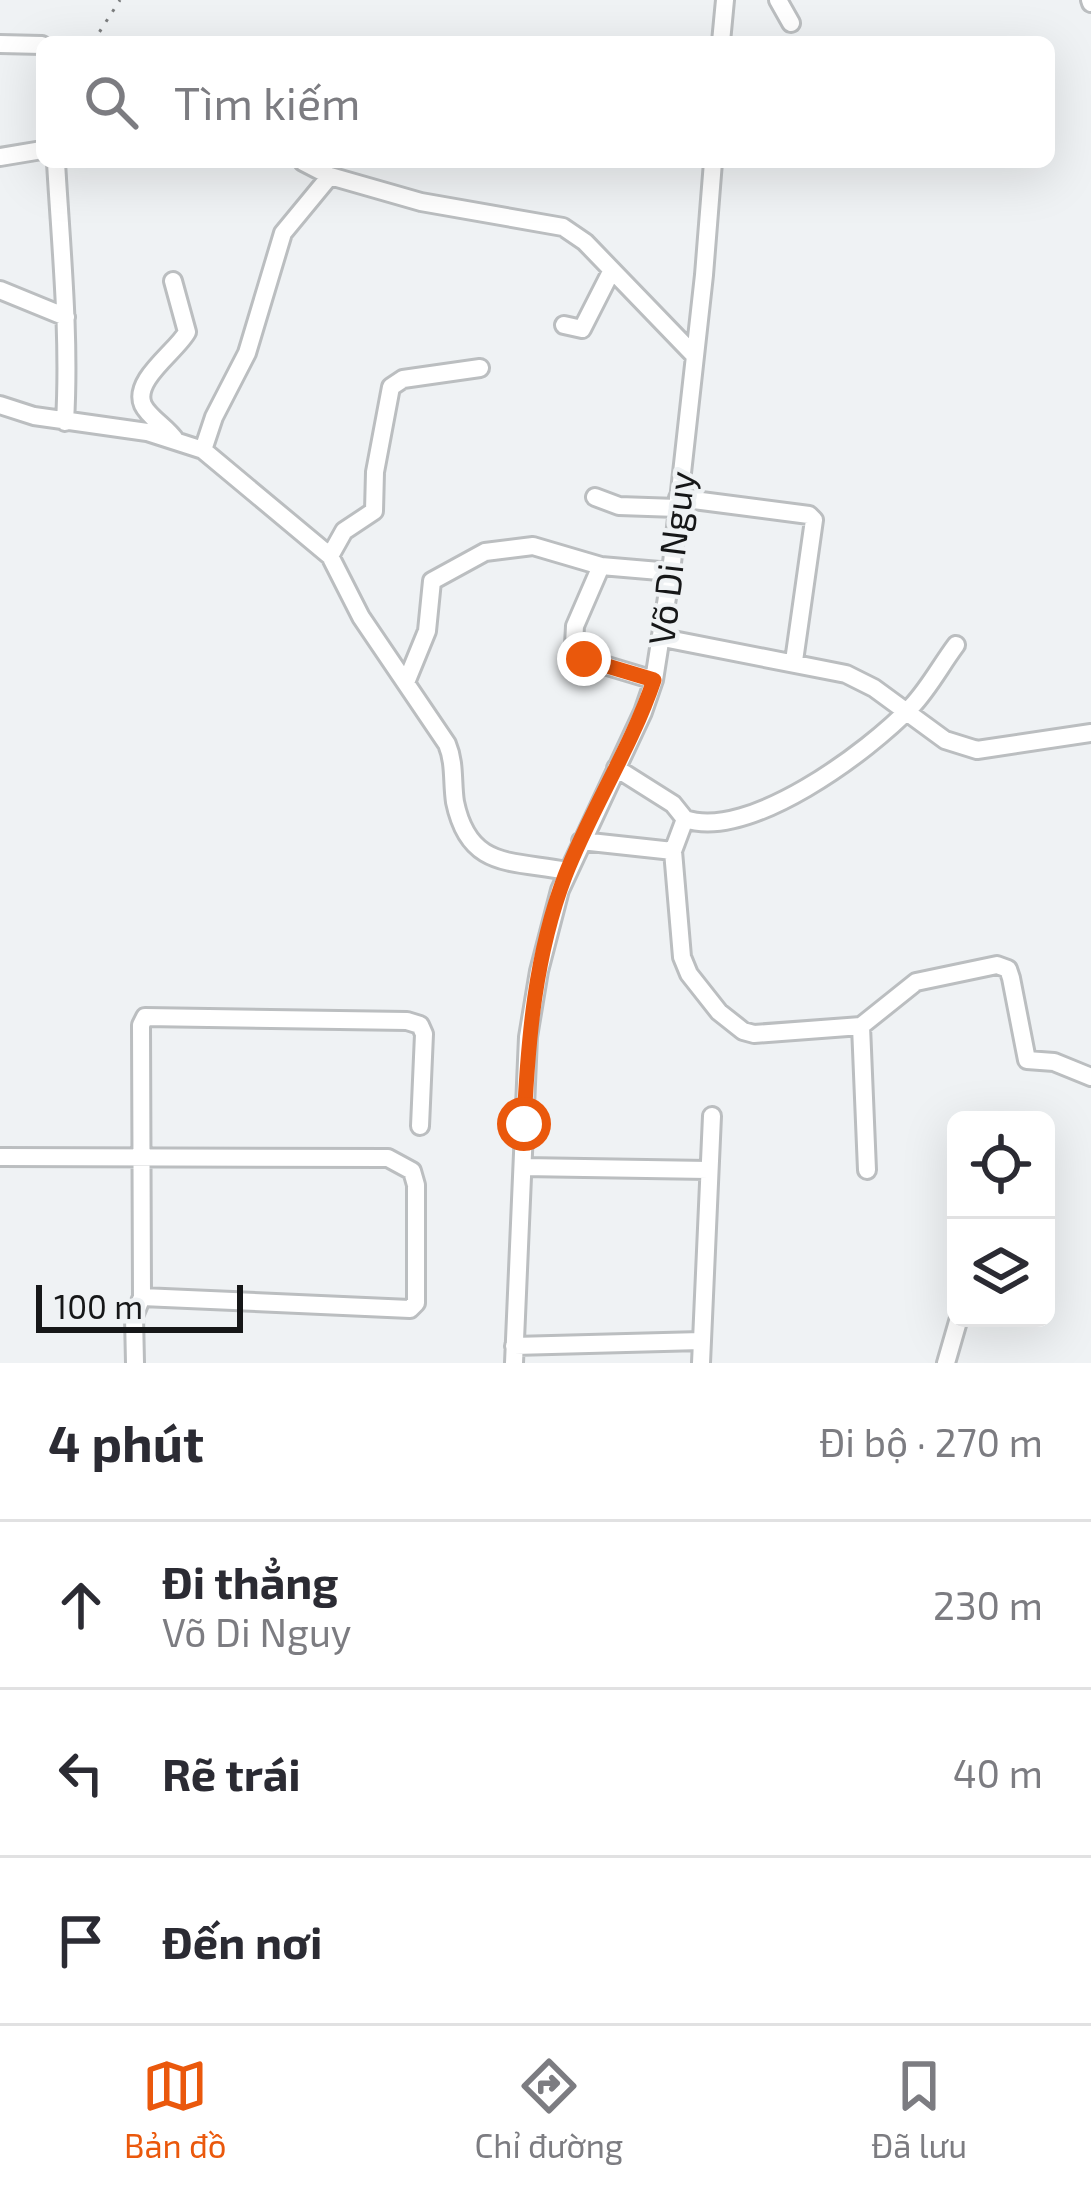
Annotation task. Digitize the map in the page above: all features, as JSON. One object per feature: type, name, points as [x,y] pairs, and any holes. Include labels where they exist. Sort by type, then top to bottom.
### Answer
[{"type":"street","points":[[722,36],[724,0]]},
{"type":"street","points":[[778,0],[791,23]]},
{"type":"street","points":[[0,44],[36,45]]},
{"type":"street","points":[[0,157],[36,151]]},
{"type":"street","points":[[56,168],[66,316],[65,422]]},
{"type":"street","points":[[315,168],[436,205],[563,226],[694,355]]},
{"type":"street","name":"Võ Di Nguy","points":[[514,1354],[528,1037],[539,971],[567,872],[654,680],[663,638],[711,168]]},
{"type":"street","points":[[203,450],[214,417],[247,353],[283,233],[330,176]]},
{"type":"street","points":[[564,326],[585,326],[612,270]]},
{"type":"street","points":[[173,281],[187,332],[152,375],[142,399],[177,442]]},
{"type":"street","points":[[0,290],[66,316]]},
{"type":"street","points":[[330,556],[344,530],[374,511],[375,472],[391,387],[403,380],[480,368]]},
{"type":"street","points":[[0,405],[65,422],[146,432],[203,450],[330,556],[361,617],[451,751],[456,805],[474,847],[488,856],[567,872]]},
{"type":"street","points":[[595,497],[619,506],[678,503],[809,515],[814,520],[794,661]]},
{"type":"street","points":[[407,680],[427,631],[434,577],[485,552],[546,548],[601,566],[671,572]]},
{"type":"street","points":[[601,566],[572,635],[577,651],[584,659],[654,680]]},
{"type":"street","points":[[663,638],[794,661],[865,682],[945,740],[977,750],[1091,733]]},
{"type":"street","points":[[616,768],[673,804],[685,819],[713,825],[734,821],[793,796],[905,712],[956,645]]},
{"type":"street","points":[[685,819],[673,851],[682,957],[689,974],[734,1027],[754,1034],[861,1026],[916,982],[998,965],[1011,978],[1025,1058],[1054,1062],[1091,1077]]},
{"type":"street","points":[[581,841],[673,851]]},
{"type":"street","points":[[135,1363],[134,1316],[142,1297],[141,1024],[152,1015],[420,1025],[424,1034],[420,1126]]},
{"type":"street","points":[[861,1026],[867,1170]]},
{"type":"street","points":[[701,1363],[712,1116]]},
{"type":"street","points":[[0,1157],[388,1158],[412,1171],[416,1304],[399,1311],[142,1297]]},
{"type":"street","points":[[523,1166],[708,1170]]},
{"type":"street","points":[[946,1363],[956,1327]]},
{"type":"street","points":[[514,1354],[701,1341]]},
{"type":"path","points":[[97,36],[120,0]]},
{"type":"route","points":[[524,1124],[528,1037],[556,902],[644,712],[654,680],[584,659]]}]
